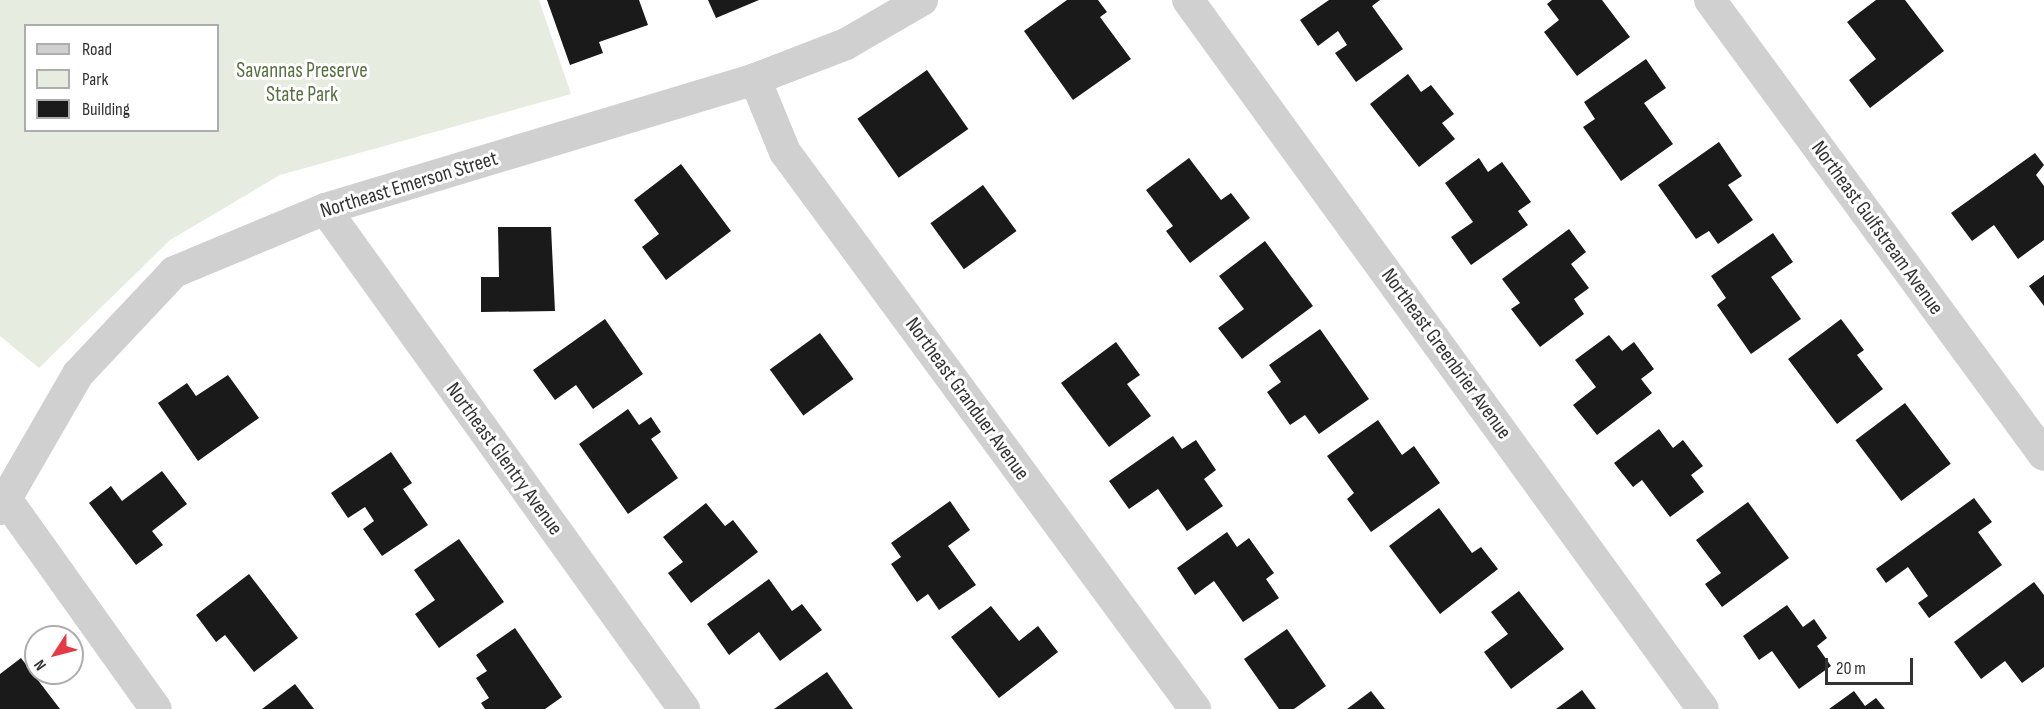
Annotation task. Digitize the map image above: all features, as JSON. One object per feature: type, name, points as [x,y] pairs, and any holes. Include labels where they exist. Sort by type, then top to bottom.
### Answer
[{"type":"street","name":"Northeast Emerson Street","points":[[3,504],[78,374],[174,272],[325,209],[755,79],[846,44],[922,0]]},
{"type":"street","name":"Northeast Greenbrier Avenue","points":[[1188,0],[1703,709]]},
{"type":"street","name":"Northeast Gulfstream Avenue","points":[[1710,0],[2044,455]]},
{"type":"street","name":"Northeast Granduer Avenue","points":[[755,79],[785,152],[1195,709]]},
{"type":"street","name":"Northeast Glentry Avenue","points":[[325,209],[684,709]]},
{"type":"street","points":[[3,504],[156,709]]},
{"type":"green space","name":"Savannas Preserve State Park","points":[[0,0],[539,0],[571,94],[280,175],[170,240],[39,368],[0,336]]},
{"type":"building","points":[[547,0],[639,0],[648,25],[599,42],[603,53],[570,65]]},
{"type":"building","points":[[708,0],[759,0],[716,18]]},
{"type":"building","points":[[1067,0],[1098,0],[1107,12],[1100,17],[1131,59],[1073,100],[1024,31]]},
{"type":"building","points":[[1329,0],[1380,0],[1372,6],[1403,49],[1356,82],[1335,53],[1347,45],[1338,31],[1318,46],[1300,20]]},
{"type":"building","points":[[1552,0],[1602,0],[1630,37],[1577,76],[1544,32],[1559,20],[1547,4]]},
{"type":"building","points":[[1876,0],[1905,0],[1944,51],[1870,108],[1849,80],[1876,59],[1847,22]]},
{"type":"building","points":[[1646,59],[1666,88],[1644,103],[1673,144],[1621,181],[1583,127],[1595,119],[1584,102]]},
{"type":"building","points":[[927,70],[968,129],[899,178],[857,119]]},
{"type":"building","points":[[1408,74],[1421,92],[1431,85],[1454,114],[1442,123],[1455,139],[1419,167],[1370,104]]},
{"type":"building","points":[[1719,142],[1742,176],[1728,185],[1753,220],[1718,244],[1709,231],[1696,239],[1658,185]]},
{"type":"building","points":[[2035,153],[2044,165],[2036,175],[2044,186],[2044,240],[2018,259],[1994,225],[1972,241],[1951,213]]},
{"type":"building","points":[[1189,158],[1221,200],[1231,193],[1250,218],[1190,263],[1166,231],[1173,226],[1146,190]]},
{"type":"building","points":[[1479,158],[1488,172],[1502,162],[1531,202],[1518,211],[1528,225],[1471,265],[1451,237],[1473,222],[1445,183]]},
{"type":"building","points":[[681,164],[731,231],[666,280],[642,247],[659,234],[634,200]]},
{"type":"building","points":[[983,185],[1017,231],[964,269],[930,223]]},
{"type":"building","points":[[498,227],[551,227],[555,311],[481,312],[481,277],[499,277]]},
{"type":"building","points":[[1569,229],[1586,252],[1571,264],[1589,288],[1574,299],[1584,314],[1540,347],[1511,309],[1520,303],[1502,279]]},
{"type":"building","points":[[1773,233],[1793,262],[1771,277],[1801,319],[1751,354],[1717,305],[1726,298],[1711,276]]},
{"type":"building","points":[[1265,241],[1313,306],[1242,359],[1218,328],[1244,309],[1219,276]]},
{"type":"building","points":[[2044,275],[2044,306],[2029,286]]},
{"type":"building","points":[[605,319],[643,374],[593,409],[576,385],[555,400],[533,370]]},
{"type":"building","points":[[1841,319],[1864,350],[1857,355],[1883,389],[1837,424],[1788,359]]},
{"type":"building","points":[[1320,329],[1369,399],[1319,434],[1305,415],[1290,425],[1267,392],[1281,382],[1269,365]]},
{"type":"building","points":[[820,333],[854,379],[803,416],[770,369]]},
{"type":"building","points":[[1609,335],[1622,351],[1634,342],[1654,369],[1641,379],[1652,393],[1597,435],[1573,405],[1596,387],[1575,360]]},
{"type":"building","points":[[1116,342],[1140,375],[1127,384],[1151,416],[1109,447],[1061,383]]},
{"type":"building","points":[[228,375],[259,418],[198,461],[158,403],[187,383],[196,396]]},
{"type":"building","points":[[1905,403],[1951,464],[1901,501],[1855,440]]},
{"type":"building","points":[[628,409],[639,425],[651,417],[661,432],[651,439],[678,478],[628,514],[579,444]]},
{"type":"building","points":[[1378,420],[1402,455],[1414,446],[1440,483],[1371,532],[1347,499],[1354,493],[1327,456]]},
{"type":"building","points":[[1659,429],[1673,448],[1683,440],[1703,466],[1691,475],[1704,492],[1670,517],[1642,480],[1633,487],[1614,463]]},
{"type":"building","points":[[1173,436],[1182,449],[1196,440],[1216,470],[1204,479],[1223,506],[1187,531],[1158,489],[1129,509],[1109,481]]},
{"type":"building","points":[[391,452],[412,483],[403,489],[428,525],[382,556],[363,529],[374,521],[365,507],[348,518],[331,493]]},
{"type":"building","points":[[162,471],[187,504],[152,531],[163,545],[136,565],[89,503],[111,486],[122,501]]},
{"type":"building","points":[[1974,498],[1992,522],[1978,532],[2002,565],[1929,618],[1918,603],[1928,596],[1908,567],[1886,583],[1876,569]]},
{"type":"building","points":[[950,501],[970,530],[948,546],[976,585],[939,610],[928,594],[917,602],[891,564],[901,557],[891,543]]},
{"type":"building","points":[[1748,502],[1789,558],[1722,607],[1705,584],[1721,573],[1696,540]]},
{"type":"building","points":[[706,503],[725,526],[733,520],[758,552],[691,603],[668,573],[683,562],[663,537]]},
{"type":"building","points":[[1439,508],[1472,553],[1481,547],[1498,569],[1440,614],[1389,546]]},
{"type":"building","points":[[1227,532],[1237,547],[1249,538],[1274,573],[1266,579],[1279,598],[1243,622],[1214,581],[1195,595],[1177,568]]},
{"type":"building","points":[[459,539],[504,602],[439,648],[415,614],[435,600],[414,570]]},
{"type":"building","points":[[249,574],[298,638],[254,672],[225,635],[216,642],[196,615]]},
{"type":"building","points":[[769,579],[792,611],[802,604],[822,630],[780,661],[759,632],[729,655],[707,624]]},
{"type":"building","points":[[2034,582],[2044,595],[2044,667],[2022,683],[2005,661],[1981,679],[1954,642]]},
{"type":"building","points":[[1519,591],[1564,649],[1511,689],[1484,652],[1508,634],[1491,612]]},
{"type":"building","points":[[1787,605],[1803,627],[1814,619],[1827,638],[1817,646],[1831,666],[1799,689],[1772,651],[1759,660],[1743,636]]},
{"type":"building","points":[[991,606],[1019,641],[1038,626],[1058,652],[999,698],[951,637]]},
{"type":"building","points":[[515,628],[562,697],[545,709],[485,709],[481,703],[489,698],[476,678],[487,671],[476,655]]},
{"type":"building","points":[[1287,629],[1326,686],[1294,709],[1279,709],[1244,659]]},
{"type":"building","points":[[21,658],[24,662],[24,685],[42,685],[60,709],[0,709],[0,674]]},
{"type":"building","points":[[827,672],[853,709],[774,709]]},
{"type":"building","points":[[295,684],[314,709],[262,709]]},
{"type":"building","points":[[1582,690],[1596,709],[1556,709]]},
{"type":"building","points":[[1371,691],[1385,709],[1347,709]]},
{"type":"building","points":[[1854,691],[1865,706],[1876,698],[1885,709],[1829,709]]}]
